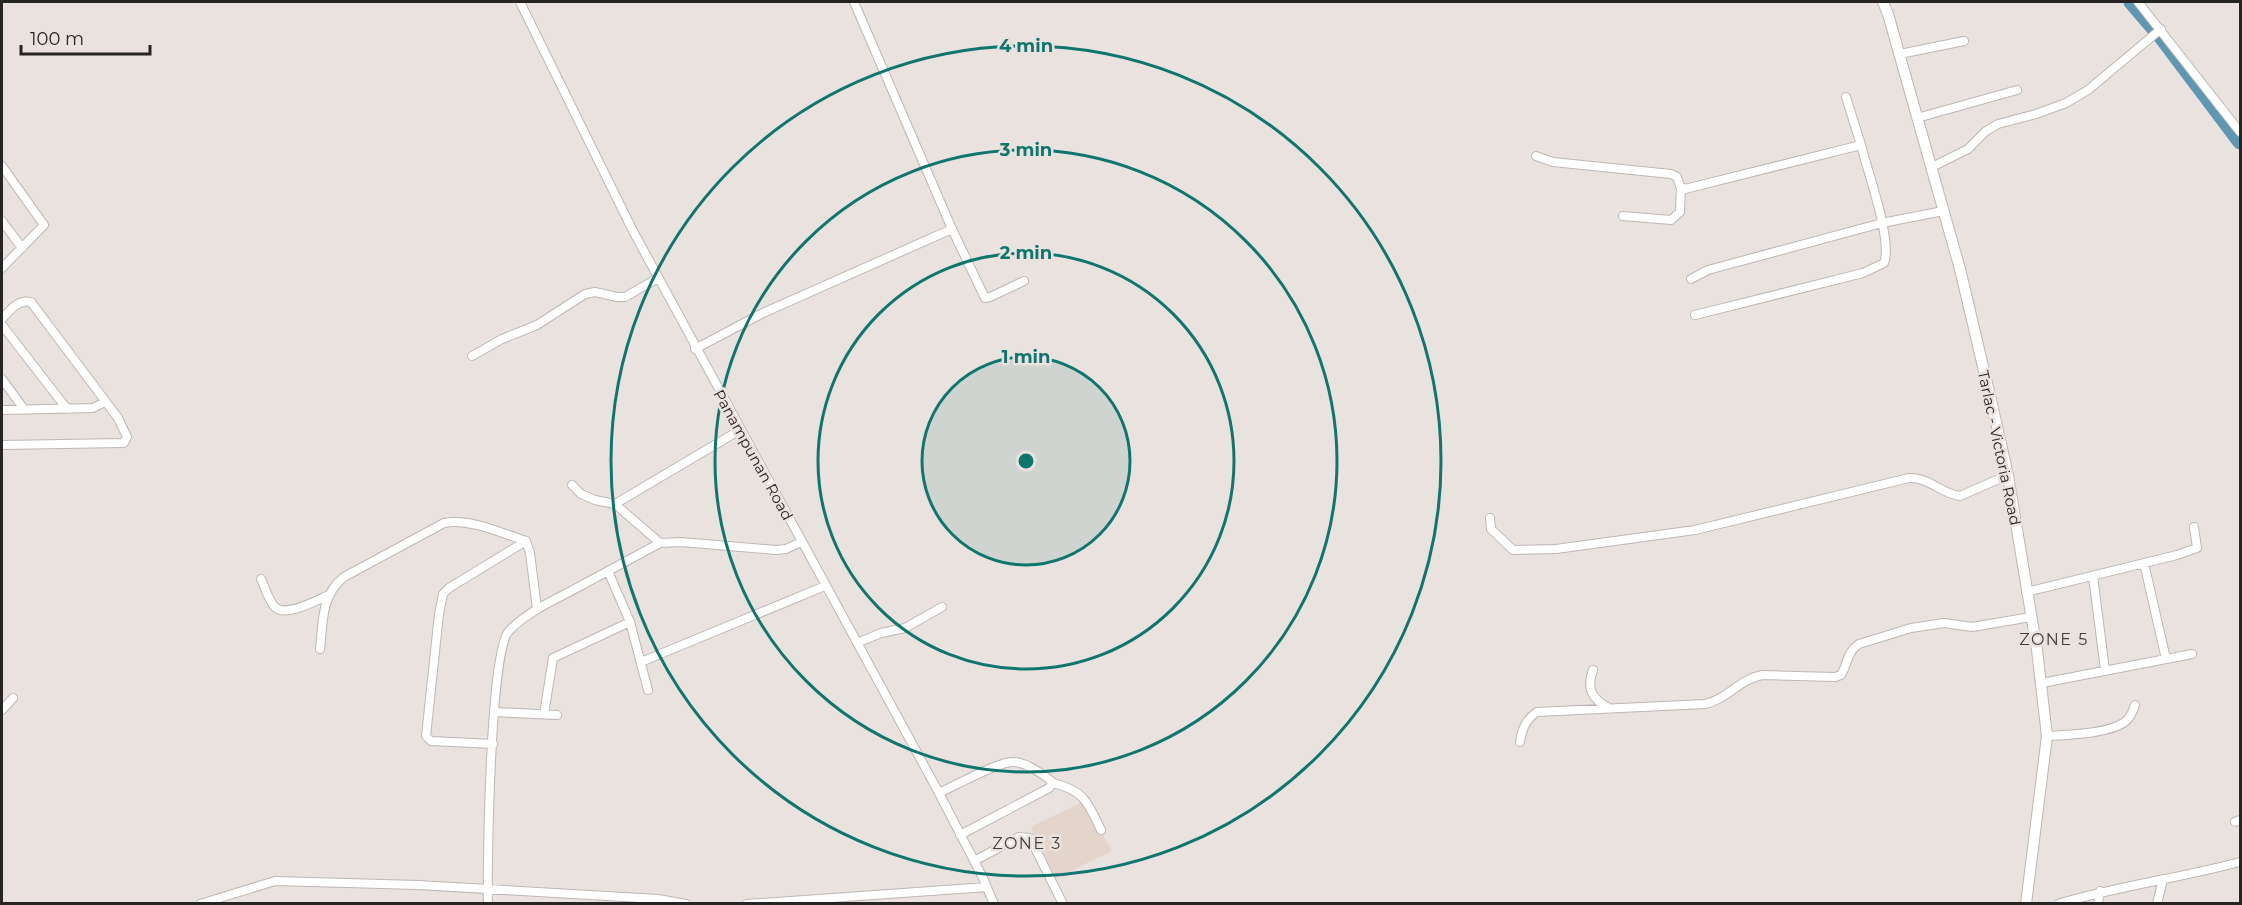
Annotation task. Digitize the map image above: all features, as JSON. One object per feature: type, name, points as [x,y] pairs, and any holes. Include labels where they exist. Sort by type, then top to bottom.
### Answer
[{"type":"main road","name":"Tarlac - Victoria Road","points":[[1883,2],[1900,54],[1960,269],[2008,475],[2042,683],[2047,736],[2026,903]]},
{"type":"street","name":"Panampunan Road","points":[[520,2],[581,129],[658,278],[939,793],[994,903]]},
{"type":"street","points":[[854,2],[952,229],[985,297],[990,297],[1024,281]]},
{"type":"street","points":[[2138,2],[2157,33],[2241,132]]},
{"type":"street","points":[[1932,166],[1968,149],[1986,131],[1998,124],[2036,114],[2088,90],[2157,33]]},
{"type":"street","points":[[1900,54],[1964,41]]},
{"type":"street","points":[[1917,118],[2017,90]]},
{"type":"street","points":[[1695,315],[1879,267],[1884,263],[1887,257],[1882,223],[1846,97]]},
{"type":"street","points":[[1681,188],[1690,189],[1861,145]]},
{"type":"street","points":[[1536,156],[1553,162],[1671,174],[1677,177],[1681,188],[1680,212],[1671,220],[1623,216]]},
{"type":"street","points":[[2,165],[44,225],[2,268]]},
{"type":"street","points":[[1691,279],[1708,270],[1882,223],[1943,211]]},
{"type":"street","points":[[2,221],[21,248]]},
{"type":"street","points":[[696,349],[763,313],[952,229]]},
{"type":"street","points":[[472,356],[502,339],[537,325],[585,294],[595,292],[625,297],[658,278]]},
{"type":"street","points":[[2,319],[18,303],[31,302],[118,418],[127,437],[124,443],[2,445]]},
{"type":"street","points":[[2,325],[68,409]]},
{"type":"street","points":[[2,379],[24,408]]},
{"type":"street","points":[[2,410],[93,408],[105,402]]},
{"type":"street","points":[[615,504],[740,430]]},
{"type":"street","points":[[1490,518],[1491,529],[1513,550],[1556,549],[1695,530],[1909,478],[1927,481],[1948,493],[1960,496],[2008,475]]},
{"type":"street","points":[[572,485],[581,494],[595,500],[615,504],[660,543]]},
{"type":"street","points":[[320,649],[324,611],[334,585],[344,577],[444,523],[464,522],[526,542]]},
{"type":"street","points":[[2026,592],[2197,548],[2194,527]]},
{"type":"street","points":[[526,542],[530,553],[537,609]]},
{"type":"street","points":[[493,744],[431,741],[426,736],[439,614],[443,594],[449,588],[526,542]]},
{"type":"street","points":[[488,903],[489,806],[495,712],[502,646],[506,635],[537,609],[660,543],[681,542],[776,550],[795,547],[801,542]]},
{"type":"street","points":[[2144,563],[2166,659]]},
{"type":"street","points":[[608,571],[630,622],[648,690]]},
{"type":"street","points":[[2093,576],[2105,670]]},
{"type":"street","points":[[261,579],[274,607],[280,610],[298,608],[329,594]]},
{"type":"street","points":[[641,662],[825,586]]},
{"type":"street","points":[[857,643],[881,633],[905,628],[942,608]]},
{"type":"street","points":[[1520,742],[1529,717],[1537,712],[1715,702],[1751,677],[1762,675],[1835,677],[1841,675],[1849,653],[1859,644],[1911,627],[1944,623],[1972,627],[2031,617]]},
{"type":"street","points":[[543,714],[553,658],[630,622]]},
{"type":"street","points":[[2042,683],[2192,654]]},
{"type":"street","points":[[1593,670],[1589,686],[1591,693],[1597,702],[1609,708]]},
{"type":"street","points":[[2,710],[13,698]]},
{"type":"street","points":[[2047,736],[2110,728],[2125,722],[2132,714],[2135,705]]},
{"type":"street","points":[[495,712],[557,715]]},
{"type":"street","points":[[939,793],[1014,761],[1053,783],[1063,785],[1087,800],[1101,830]]},
{"type":"street","points":[[960,835],[1049,788],[1053,783]]},
{"type":"street","points":[[974,861],[1019,837],[1030,838],[1064,903]]},
{"type":"street","points":[[2058,903],[2100,891],[2241,862]]},
{"type":"street","points":[[2157,903],[2163,879]]},
{"type":"street","points":[[200,903],[275,882],[407,885],[658,899],[686,903]]},
{"type":"street","points":[[747,903],[987,887]]},
{"type":"street","points":[[2098,903],[2100,891]]},
{"type":"shaded area","points":[[1084,801],[1112,851],[1056,878],[1031,827]]},
{"type":"waterway","points":[[2131,2],[2161,37],[2240,142]]},
{"type":"district","name":"ZONE 5","points":[[2054,639]]},
{"type":"district","name":"ZONE 3","points":[[1027,843]]}]
